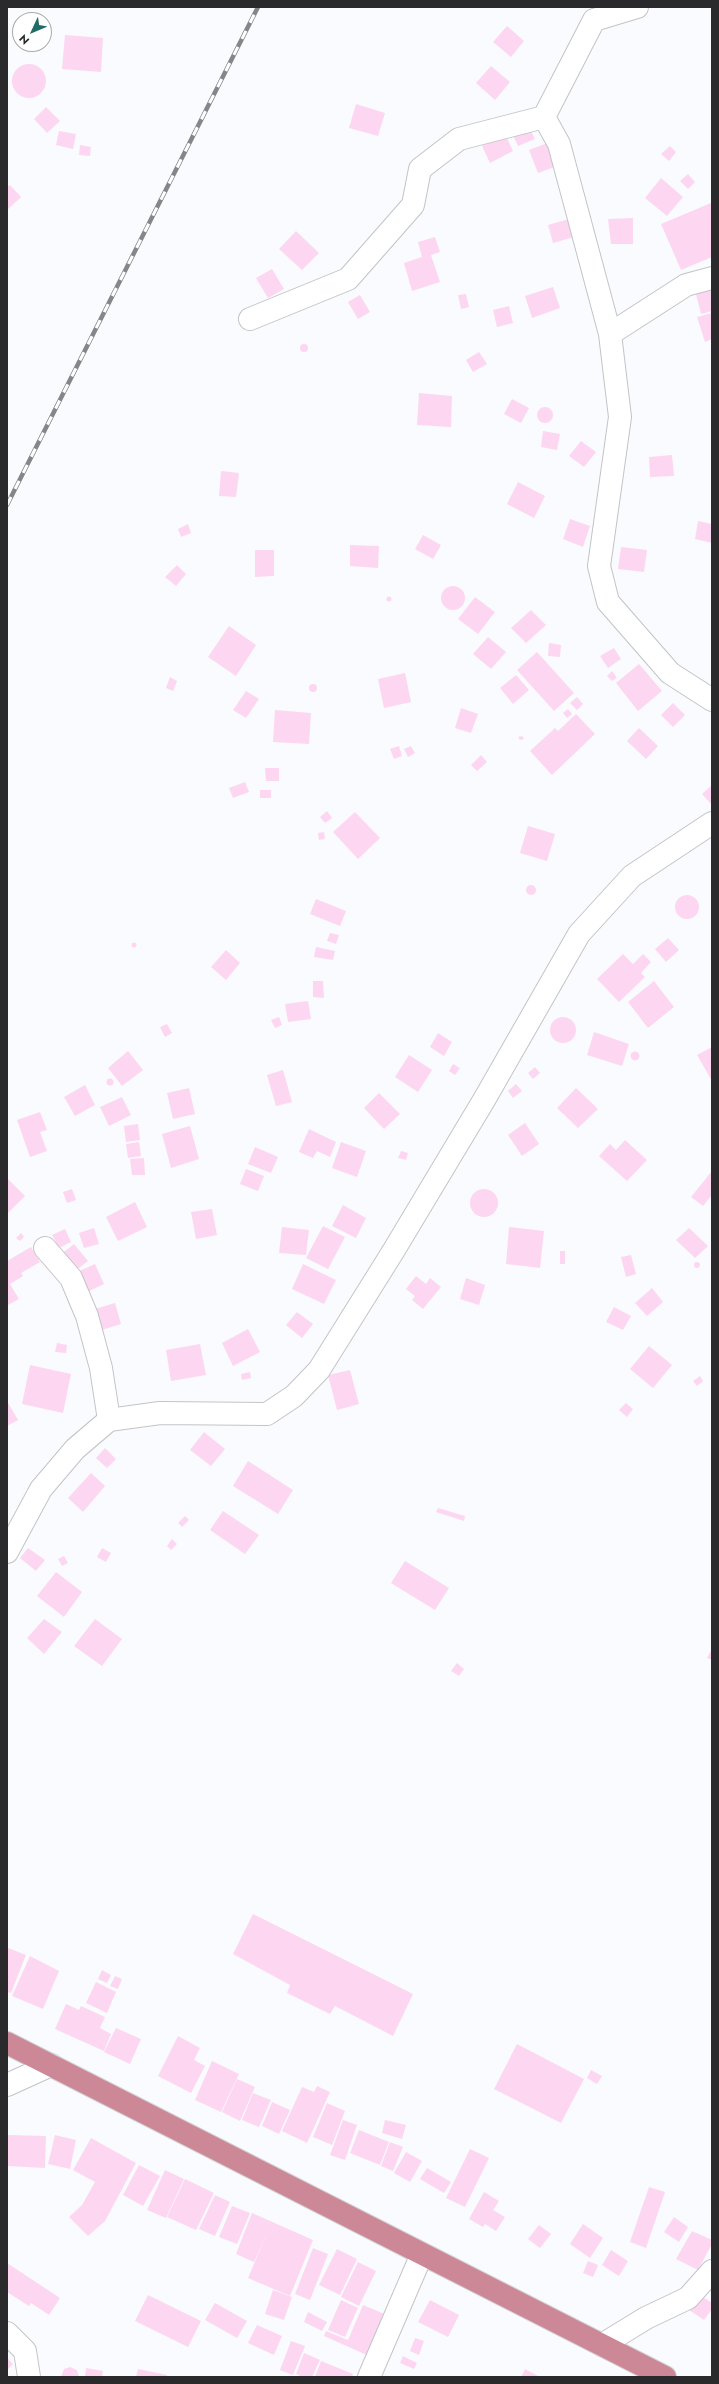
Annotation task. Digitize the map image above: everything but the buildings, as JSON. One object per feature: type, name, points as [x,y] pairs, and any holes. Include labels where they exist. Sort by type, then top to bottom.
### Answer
[{"type":"highway","points":[[7,2043],[665,2377]]},
{"type":"street","points":[[250,319],[348,279],[414,205],[420,169],[459,139],[544,117],[594,20],[638,7]]},
{"type":"street","points":[[544,117],[559,144],[610,334],[620,417],[599,566],[608,602],[670,673],[712,700]]},
{"type":"street","points":[[610,334],[686,285],[712,278]]},
{"type":"street","points":[[7,1552],[41,1489],[75,1449],[109,1420],[160,1413],[268,1414],[294,1396],[319,1370],[397,1244],[484,1100],[579,934],[632,876],[712,823]]},
{"type":"street","points":[[45,1248],[71,1278],[87,1316],[101,1368],[109,1420]]},
{"type":"street","points":[[7,2085],[51,2065]]},
{"type":"street","points":[[369,2377],[422,2254]]},
{"type":"street","points":[[602,2345],[646,2318],[688,2298],[712,2271]]},
{"type":"street","points":[[7,2334],[25,2351],[29,2377]]},
{"type":"railway","points":[[7,505],[258,7]]}]
